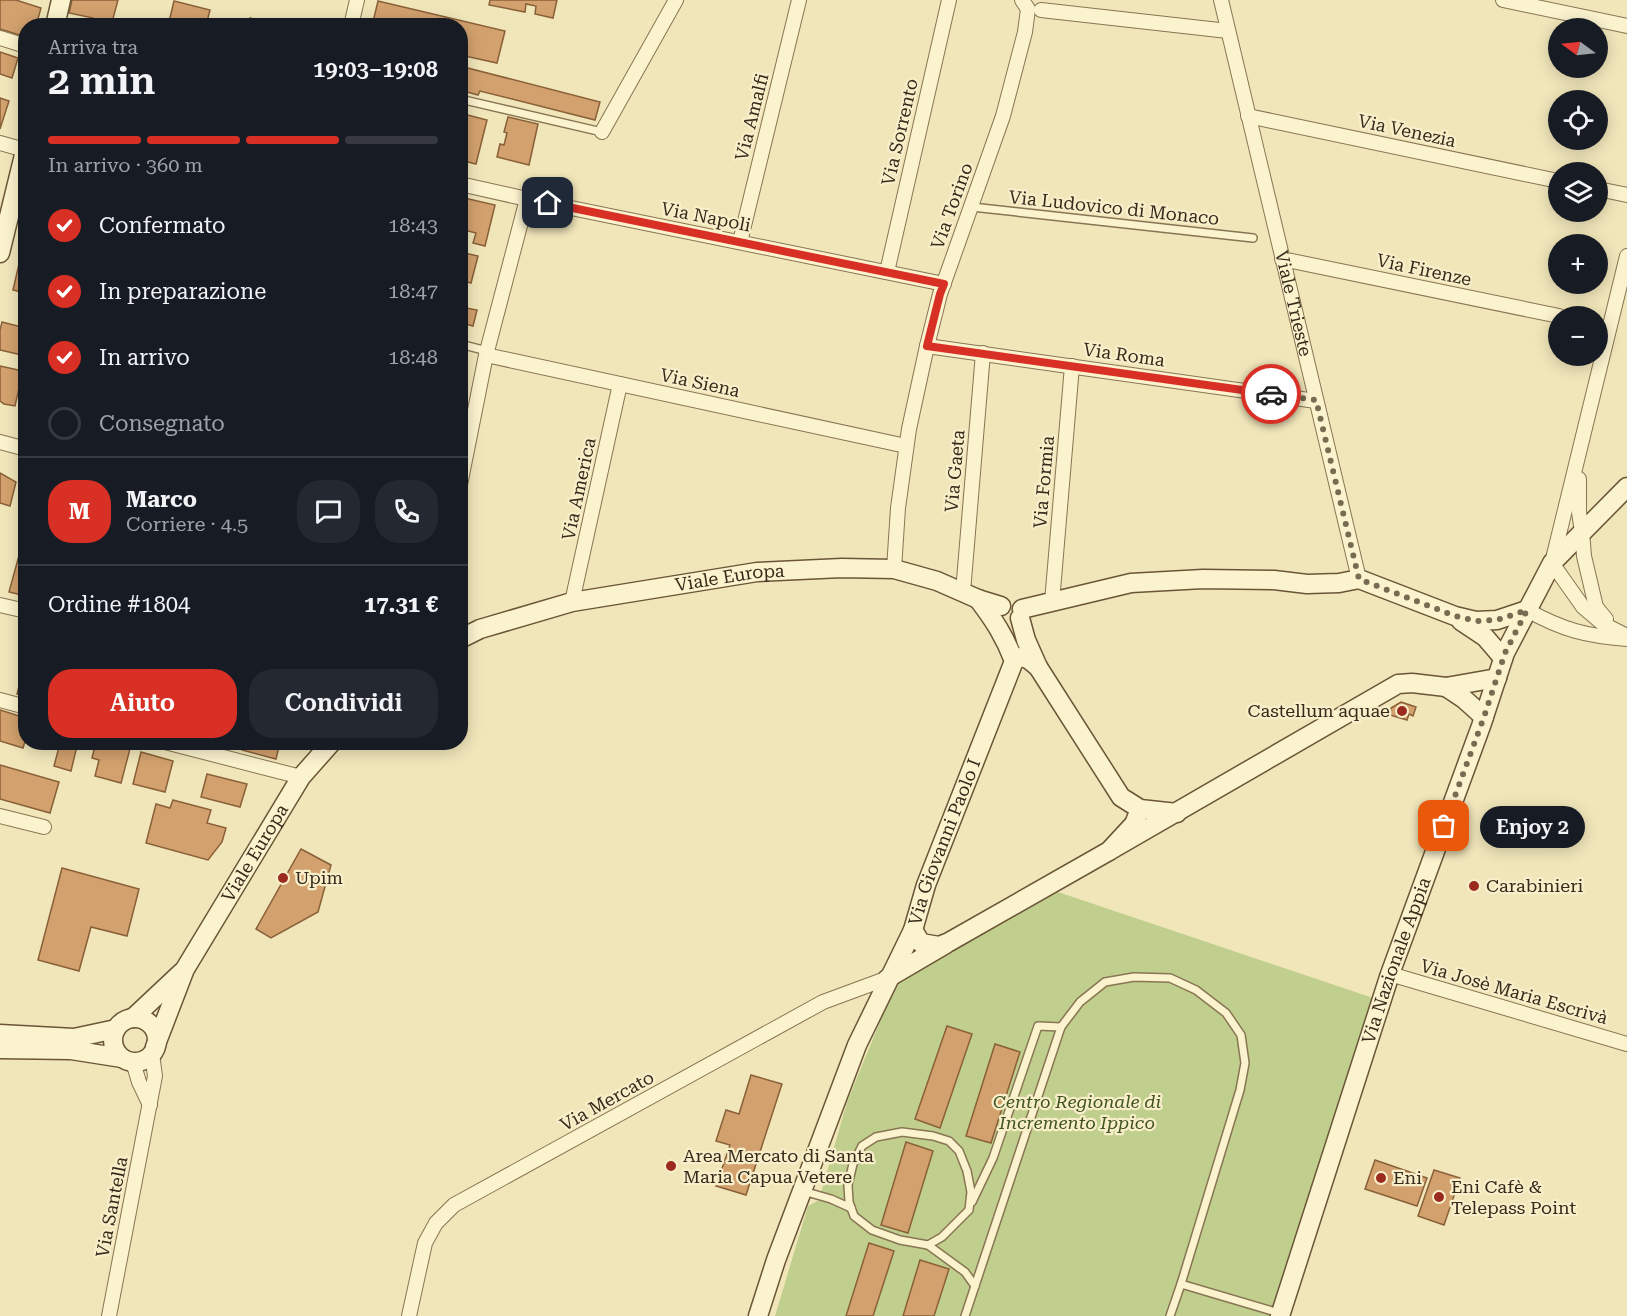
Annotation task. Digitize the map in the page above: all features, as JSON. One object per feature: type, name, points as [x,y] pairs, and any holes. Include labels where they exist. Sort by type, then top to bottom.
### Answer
[{"type":"street","points":[[57,18],[61,0]]},
{"type":"street","points":[[353,18],[357,0]]},
{"type":"street","points":[[602,132],[676,0]]},
{"type":"street","name":"Via Amalfi","points":[[740,243],[799,0]]},
{"type":"street","name":"Via Sorrento","points":[[886,272],[949,0]]},
{"type":"street","name":"Via Torino","points":[[894,569],[898,508],[906,446],[927,346],[940,294],[1003,116],[1025,33],[1028,9],[1022,0]]},
{"type":"street","name":"Viale Trieste","points":[[1221,0],[1359,579]]},
{"type":"street","points":[[1503,0],[1627,26]]},
{"type":"street","points":[[1041,10],[1228,31]]},
{"type":"street","points":[[0,38],[18,44]]},
{"type":"street","name":"Via Venezia","points":[[1248,116],[1548,179]]},
{"type":"street","points":[[0,143],[18,154]]},
{"type":"street","points":[[0,253],[18,181]]},
{"type":"street","name":"Via Napoli","points":[[468,186],[944,284]]},
{"type":"street","points":[[1608,191],[1627,195]]},
{"type":"street","points":[[468,446],[487,353],[526,199]]},
{"type":"street","points":[[1608,314],[1627,256]]},
{"type":"street","name":"Via Firenze","points":[[1282,258],[1548,314]]},
{"type":"street","name":"Via Roma","points":[[927,346],[1316,400]]},
{"type":"street","name":"Via Siena","points":[[487,353],[906,446]]},
{"type":"street","name":"Via Gaeta","points":[[971,595],[983,353]]},
{"type":"street","name":"Via Formia","points":[[1052,602],[1072,366]]},
{"type":"street","points":[[1596,366],[1581,445],[1552,563],[1583,606],[1603,624],[1627,637]]},
{"type":"street","name":"Via America","points":[[572,602],[620,384]]},
{"type":"street","points":[[0,442],[18,447]]},
{"type":"street","points":[[1581,445],[1578,482],[1579,512],[1584,556],[1596,608],[1627,637]]},
{"type":"street","name":"Via Nazionale Appia","points":[[1280,1315],[1390,974],[1484,717],[1503,658],[1552,563],[1627,487]]},
{"type":"street","name":"Viale Europa","points":[[468,635],[480,629],[572,602],[757,572],[842,568],[894,569],[937,581],[1000,606],[1000,618],[1006,623],[1014,623],[1021,614]]},
{"type":"street","points":[[1177,813],[1140,809],[1121,797],[1038,667],[1026,639],[1021,614],[1052,602],[1131,583],[1203,579],[1275,580],[1317,584],[1359,579],[1455,616],[1476,621],[1497,620],[1527,610],[1552,624],[1580,633],[1627,637]]},
{"type":"street","points":[[971,595],[996,622],[1014,661],[1021,657],[1028,659],[1038,667]]},
{"type":"street","points":[[0,604],[18,609]]},
{"type":"street","points":[[1455,616],[1485,637],[1503,658]]},
{"type":"street","name":"Via Giovanni Paolo I","points":[[1014,661],[926,885],[912,930],[921,943],[939,946],[949,942],[1109,851],[1134,824],[1140,809]]},
{"type":"street","points":[[1109,851],[1398,684],[1412,683],[1446,687],[1497,678]]},
{"type":"street","points":[[1446,687],[1484,717]]},
{"type":"street","points":[[0,700],[18,705]]},
{"type":"street","points":[[196,750],[301,777]]},
{"type":"street","name":"Viale Europa","points":[[154,1050],[185,969],[301,777],[325,750]]},
{"type":"street","points":[[0,816],[44,827]]},
{"type":"street","points":[[758,1316],[776,1260],[857,1045],[912,930]]},
{"type":"street","points":[[888,978],[949,942]]},
{"type":"street","name":"Viale Europa","points":[[133,1018],[185,969]]},
{"type":"street","name":"Via Josè Maria Escrivà","points":[[1390,974],[1627,1044]]},
{"type":"street","name":"Via Mercato","points":[[409,1316],[425,1243],[435,1223],[454,1205],[823,1002],[888,978]]},
{"type":"street","points":[[0,1049],[71,1050],[128,1060],[147,1059],[154,1050],[156,1033],[147,1022],[140,1019],[133,1018],[120,1024],[114,1035],[114,1048],[128,1060],[150,1105]]},
{"type":"street","points":[[0,1034],[74,1038],[116,1029]]},
{"type":"street","name":"Via Santella","points":[[109,1316],[155,1076],[154,1050]]},
{"type":"lane","points":[[468,101],[602,132]]},
{"type":"lane","name":"Via Ludovico di Monaco","points":[[972,207],[1253,238]]},
{"type":"lane","points":[[468,347],[487,353]]},
{"type":"lane","points":[[965,1316],[1061,1026],[1080,1002],[1105,982],[1134,977],[1170,978],[1196,990],[1226,1013],[1241,1035],[1245,1064],[1240,1090],[1170,1316]]},
{"type":"lane","points":[[928,1245],[942,1237],[969,1210],[993,1158],[1038,1026],[1061,1026]]},
{"type":"lane","points":[[969,1210],[971,1192],[967,1171],[959,1151],[949,1141],[933,1136],[902,1132],[876,1137],[862,1146],[848,1185],[854,1216],[879,1233],[900,1240],[928,1245],[965,1272],[975,1286]]},
{"type":"lane","points":[[802,1191],[831,1199],[851,1208]]},
{"type":"lane","points":[[1181,1284],[1280,1315]]},
{"type":"green space","name":"Centro Regionale di Incremento Ippico","points":[[1058,892],[1382,1001],[1280,1316],[775,1316],[808,1206],[819,1200],[847,1102],[898,978]]},
{"type":"building","points":[[0,0],[16,0],[41,8],[38,18],[18,18],[18,35],[0,29]]},
{"type":"building","points":[[72,0],[118,0],[113,18],[93,18],[69,13]]},
{"type":"building","points":[[490,0],[557,0],[553,18],[535,14],[536,6],[526,4],[525,12],[489,5]]},
{"type":"building","points":[[174,1],[210,10],[208,18],[170,18]]},
{"type":"building","points":[[378,1],[450,18],[374,18]]},
{"type":"building","points":[[468,22],[505,31],[497,63],[468,57]]},
{"type":"building","points":[[0,52],[18,58],[12,78],[0,74]]},
{"type":"building","points":[[468,68],[600,102],[595,120],[480,91],[478,95],[468,92]]},
{"type":"building","points":[[0,98],[9,101],[0,129]]},
{"type":"building","points":[[468,115],[487,120],[476,164],[468,162]]},
{"type":"building","points":[[508,117],[538,124],[529,165],[497,157],[500,144],[504,145],[507,133],[504,132]]},
{"type":"building","points":[[468,199],[495,205],[485,246],[473,243],[476,233],[468,231]]},
{"type":"building","points":[[468,254],[478,256],[471,283],[468,282]]},
{"type":"building","points":[[18,268],[18,291],[13,290]]},
{"type":"building","points":[[468,308],[477,310],[473,326],[468,325]]},
{"type":"building","points":[[2,322],[18,326],[18,354],[0,350]]},
{"type":"building","points":[[0,366],[18,370],[18,393],[15,406],[0,401]]},
{"type":"building","points":[[0,473],[16,482],[10,506],[0,503]]},
{"type":"building","points":[[18,559],[18,594],[9,592]]},
{"type":"building","name":"Castellum aquae","points":[[1401,702],[1416,707],[1413,716],[1409,714],[1407,720],[1390,715],[1391,708]]},
{"type":"building","points":[[0,710],[18,716],[18,746],[0,741]]},
{"type":"building","points":[[58,750],[76,750],[71,771],[54,766]]},
{"type":"building","points":[[94,750],[130,750],[121,783],[95,776],[99,760],[92,758]]},
{"type":"building","points":[[242,750],[278,750],[276,759]]},
{"type":"building","points":[[141,752],[173,761],[165,792],[133,784]]},
{"type":"building","points":[[0,765],[59,782],[50,813],[0,799]]},
{"type":"building","points":[[207,774],[247,784],[240,807],[201,797]]},
{"type":"building","points":[[173,800],[211,810],[207,823],[226,828],[222,842],[208,860],[146,843],[156,804],[170,808]]},
{"type":"building","points":[[301,849],[331,865],[318,912],[271,938],[256,929]]},
{"type":"building","points":[[62,868],[139,889],[127,936],[91,927],[79,971],[38,960]]},
{"type":"building","points":[[947,1026],[972,1034],[940,1128],[915,1119]]},
{"type":"building","points":[[995,1044],[1020,1052],[991,1143],[966,1136]]},
{"type":"building","points":[[751,1075],[782,1084],[746,1195],[716,1186],[730,1145],[716,1141],[726,1110],[739,1114]]},
{"type":"building","points":[[906,1142],[933,1151],[908,1233],[881,1225]]},
{"type":"building","points":[[1375,1160],[1427,1178],[1417,1206],[1365,1189]]},
{"type":"building","name":"Eni Cafè & Telepass Point","points":[[1434,1170],[1460,1178],[1444,1225],[1418,1216]]},
{"type":"building","points":[[869,1243],[894,1251],[873,1316],[846,1316]]},
{"type":"building","points":[[920,1260],[949,1269],[934,1316],[903,1316]]},
{"type":"way so far","points":[[1271,394],[1316,400],[1359,579],[1455,616],[1476,621],[1497,620],[1527,610],[1505,653],[1444,826]]},
{"type":"place","name":"Castellum aquae","points":[[1402,711]]},
{"type":"place","name":"Enjoy 2","points":[[1444,826]]},
{"type":"place","name":"Upim","points":[[283,878]]},
{"type":"place","name":"Carabinieri","points":[[1474,886]]},
{"type":"place","name":"Area Mercato di Santa Maria Capua Vetere","points":[[671,1166]]},
{"type":"place","name":"Eni","points":[[1381,1178]]},
{"type":"place","name":"Eni Cafè & Telepass Point","points":[[1439,1197]]},
{"type":"route","points":[[548,203],[944,284],[927,346],[1271,394]]}]
